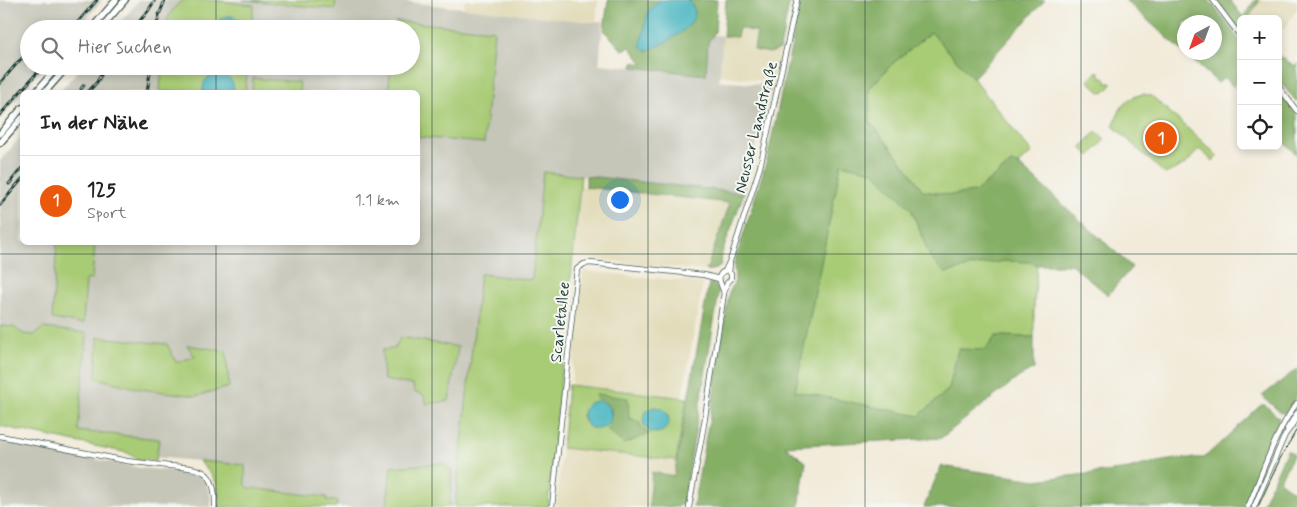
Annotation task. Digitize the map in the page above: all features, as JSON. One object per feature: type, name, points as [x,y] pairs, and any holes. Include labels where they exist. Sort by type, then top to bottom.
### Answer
[{"type":"highway","points":[[99,20],[116,0]]},
{"type":"highway","points":[[108,20],[126,0]]},
{"type":"highway","points":[[38,90],[50,75]]},
{"type":"highway","points":[[47,90],[60,75]]},
{"type":"highway","points":[[0,134],[20,110]]},
{"type":"highway","points":[[0,144],[20,120]]},
{"type":"main road","name":"Neusser Landstraße","points":[[689,506],[724,294],[727,283],[731,279],[727,271],[760,167],[797,0]]},
{"type":"main road","points":[[1213,0],[1237,32]]},
{"type":"main road","points":[[1282,91],[1297,110]]},
{"type":"main road","name":"Scarletallee","points":[[552,507],[577,269],[584,264],[590,263],[704,275],[720,279]]},
{"type":"main road","points":[[727,271],[721,272],[720,279],[727,283]]},
{"type":"main road","name":"Neusser Landstraße","points":[[720,279],[724,294]]},
{"type":"main road","points":[[1248,507],[1275,441],[1297,403]]},
{"type":"main road","points":[[1254,507],[1289,425],[1297,413]]},
{"type":"main road","points":[[1285,435],[1297,419]]},
{"type":"main road","points":[[0,436],[134,462],[191,467],[206,474],[212,482],[216,492],[215,507]]},
{"type":"shaded area","points":[[0,0],[102,0],[85,20],[20,20],[20,75],[37,75],[25,90],[20,90],[20,95],[0,119]]},
{"type":"shaded area","points":[[139,0],[388,0],[591,22],[603,21],[599,64],[702,74],[706,34],[723,36],[719,81],[764,85],[771,90],[744,193],[543,172],[532,280],[480,274],[455,507],[228,507],[232,464],[142,456],[0,426],[0,161],[20,137],[20,245],[420,245],[420,90],[61,90],[74,75],[420,75],[420,20],[122,20]]},
{"type":"shaded area","points":[[465,0],[598,0],[596,21],[591,22],[464,9]]},
{"type":"shaded area","points":[[1260,0],[1297,0],[1297,9],[1285,28],[1282,29],[1282,15],[1251,15]]},
{"type":"shaded area","points":[[739,28],[757,32],[754,50],[770,53],[780,49],[773,82],[719,75],[723,36],[737,37]]},
{"type":"shaded area","points":[[580,186],[730,203],[706,271],[573,257]]},
{"type":"shaded area","points":[[583,271],[703,283],[682,397],[571,385]]},
{"type":"shaded area","points":[[0,441],[140,468],[194,473],[205,481],[210,494],[211,507],[0,507]]},
{"type":"shaded area","points":[[562,448],[676,460],[670,507],[556,507]]},
{"type":"green space","points":[[183,0],[209,0],[254,5],[252,20],[167,20],[176,6]]},
{"type":"green space","points":[[243,0],[336,0],[335,9]]},
{"type":"green space","points":[[608,0],[659,0],[648,11],[654,48],[666,41],[692,4],[688,0],[717,0],[715,32],[708,42],[706,75],[632,67],[633,62],[643,64],[630,47],[622,50],[604,30]]},
{"type":"green space","points":[[726,0],[790,0],[780,49],[770,53],[754,50],[757,32],[739,28],[737,37],[723,36]]},
{"type":"green space","points":[[801,0],[1045,0],[973,78],[931,32],[891,65],[869,89],[870,122],[908,169],[923,191],[951,195],[975,192],[1012,163],[1018,164],[1132,267],[1108,295],[1071,264],[1037,265],[1030,262],[1005,261],[945,273],[931,259],[911,209],[873,171],[841,164],[795,391],[919,416],[949,389],[958,349],[985,350],[996,336],[1034,337],[1034,369],[1019,377],[941,438],[785,446],[806,462],[799,507],[693,507],[709,423],[729,293],[735,281],[734,264],[767,160]]},
{"type":"green space","points":[[1125,0],[1209,0],[1220,15],[1177,15],[1177,46]]},
{"type":"green space","points":[[1217,0],[1230,0],[1241,15],[1237,15],[1237,26]]},
{"type":"green space","points":[[1255,0],[1260,0],[1251,15],[1244,15]]},
{"type":"green space","points":[[1222,17],[1237,37],[1237,81],[1234,87],[1224,78],[1218,83],[1192,60],[1222,60]]},
{"type":"green space","points":[[420,23],[494,30],[484,143],[420,137],[420,90],[388,90],[390,75],[420,75]]},
{"type":"green space","points":[[931,32],[973,78],[1032,153],[1018,164],[1011,163],[975,192],[951,195],[923,191],[908,169],[870,122],[869,89],[891,65]]},
{"type":"green space","points":[[1282,58],[1295,66],[1297,63],[1297,102],[1282,85]]},
{"type":"green space","points":[[1097,71],[1100,73],[1100,77],[1106,79],[1106,83],[1111,83],[1111,86],[1104,93],[1100,92],[1088,81]]},
{"type":"green space","points":[[161,75],[247,75],[245,90],[160,90]]},
{"type":"green space","points":[[253,78],[300,82],[299,90],[252,90]]},
{"type":"green space","points":[[1143,94],[1152,96],[1218,156],[1213,161],[1199,149],[1186,164],[1165,174],[1113,126],[1123,105],[1136,96]]},
{"type":"green space","points":[[1282,95],[1297,115],[1297,155],[1282,141]]},
{"type":"green space","points":[[1096,131],[1105,139],[1090,156],[1081,148]]},
{"type":"green space","points":[[841,164],[873,171],[911,209],[931,259],[945,273],[1005,261],[1030,262],[1037,265],[1034,337],[996,336],[985,350],[958,349],[949,389],[919,416],[795,391]]},
{"type":"green space","points":[[543,172],[581,176],[548,507],[455,507],[480,274],[532,280]]},
{"type":"green space","points":[[586,176],[744,193],[722,253],[721,266],[706,271],[730,203],[586,187]]},
{"type":"green space","points":[[57,245],[95,245],[92,279],[86,280],[83,324],[52,319]]},
{"type":"green space","points":[[709,283],[715,284],[719,292],[683,504],[677,507],[649,507],[652,472],[674,476]]},
{"type":"green space","points":[[0,326],[14,327],[23,334],[34,335],[43,328],[86,333],[78,431],[159,439],[156,461],[138,460],[128,453],[0,426]]},
{"type":"green space","points":[[98,337],[167,344],[176,362],[195,357],[187,345],[226,351],[229,387],[197,396],[140,389],[96,378]]},
{"type":"green space","points":[[401,337],[458,347],[449,401],[427,404],[423,395],[414,392],[413,385],[384,380],[382,350],[394,349]]},
{"type":"green space","points":[[1297,369],[1297,396],[1286,412],[1281,413],[1262,396]]},
{"type":"green space","points":[[568,385],[687,398],[676,460],[562,448]],"holes":[[[597,401],[606,404],[604,427],[596,429],[586,425],[582,414]],[[606,401],[629,418],[639,422],[642,429],[648,434],[610,422],[611,411]]]},
{"type":"green space","points":[[596,394],[628,398],[629,418],[639,422],[642,429],[649,434],[624,444],[608,431],[611,415],[610,407],[596,398]]},
{"type":"green space","points":[[1261,405],[1265,405],[1279,418],[1243,507],[924,507],[941,466],[1036,480],[1129,469],[1176,459],[1204,458]]},
{"type":"green space","points":[[1287,450],[1294,454],[1279,481],[1297,494],[1297,507],[1261,507]]},
{"type":"green space","points":[[199,461],[245,465],[245,484],[249,488],[327,497],[327,501],[337,501],[336,507],[219,507],[215,481]]},
{"type":"green space","points":[[443,463],[452,471],[449,507],[387,507],[391,467]]},
{"type":"water","points":[[659,0],[688,0],[694,8],[694,16],[690,24],[673,38],[647,51],[641,47],[641,44],[648,11]]},
{"type":"water","points":[[224,17],[235,17],[240,20],[219,20]]},
{"type":"water","points":[[224,75],[232,81],[234,90],[203,90],[203,85],[210,76]]},
{"type":"water","points":[[597,401],[607,405],[611,415],[607,425],[597,429],[587,425],[583,415],[587,405]]},
{"type":"water","points":[[656,407],[665,411],[669,420],[665,429],[656,433],[647,429],[643,420],[647,411]]},
{"type":"tram line","points":[[1258,507],[1280,459],[1297,429]]},
{"type":"railway","points":[[80,20],[97,0]]},
{"type":"railway","points":[[140,20],[155,0]]},
{"type":"railway","points":[[158,20],[165,0]]},
{"type":"railway","points":[[0,83],[20,60]]},
{"type":"railway","points":[[22,90],[35,75]]},
{"type":"railway","points":[[90,90],[101,75]]},
{"type":"railway","points":[[147,90],[150,75]]},
{"type":"railway","points":[[81,89],[84,85]]},
{"type":"railway","points":[[0,115],[20,92]]},
{"type":"railway","points":[[9,184],[20,170]]},
{"type":"railway","points":[[0,205],[20,181]]},
{"type":"place","name":"125","points":[[1161,138]]}]
